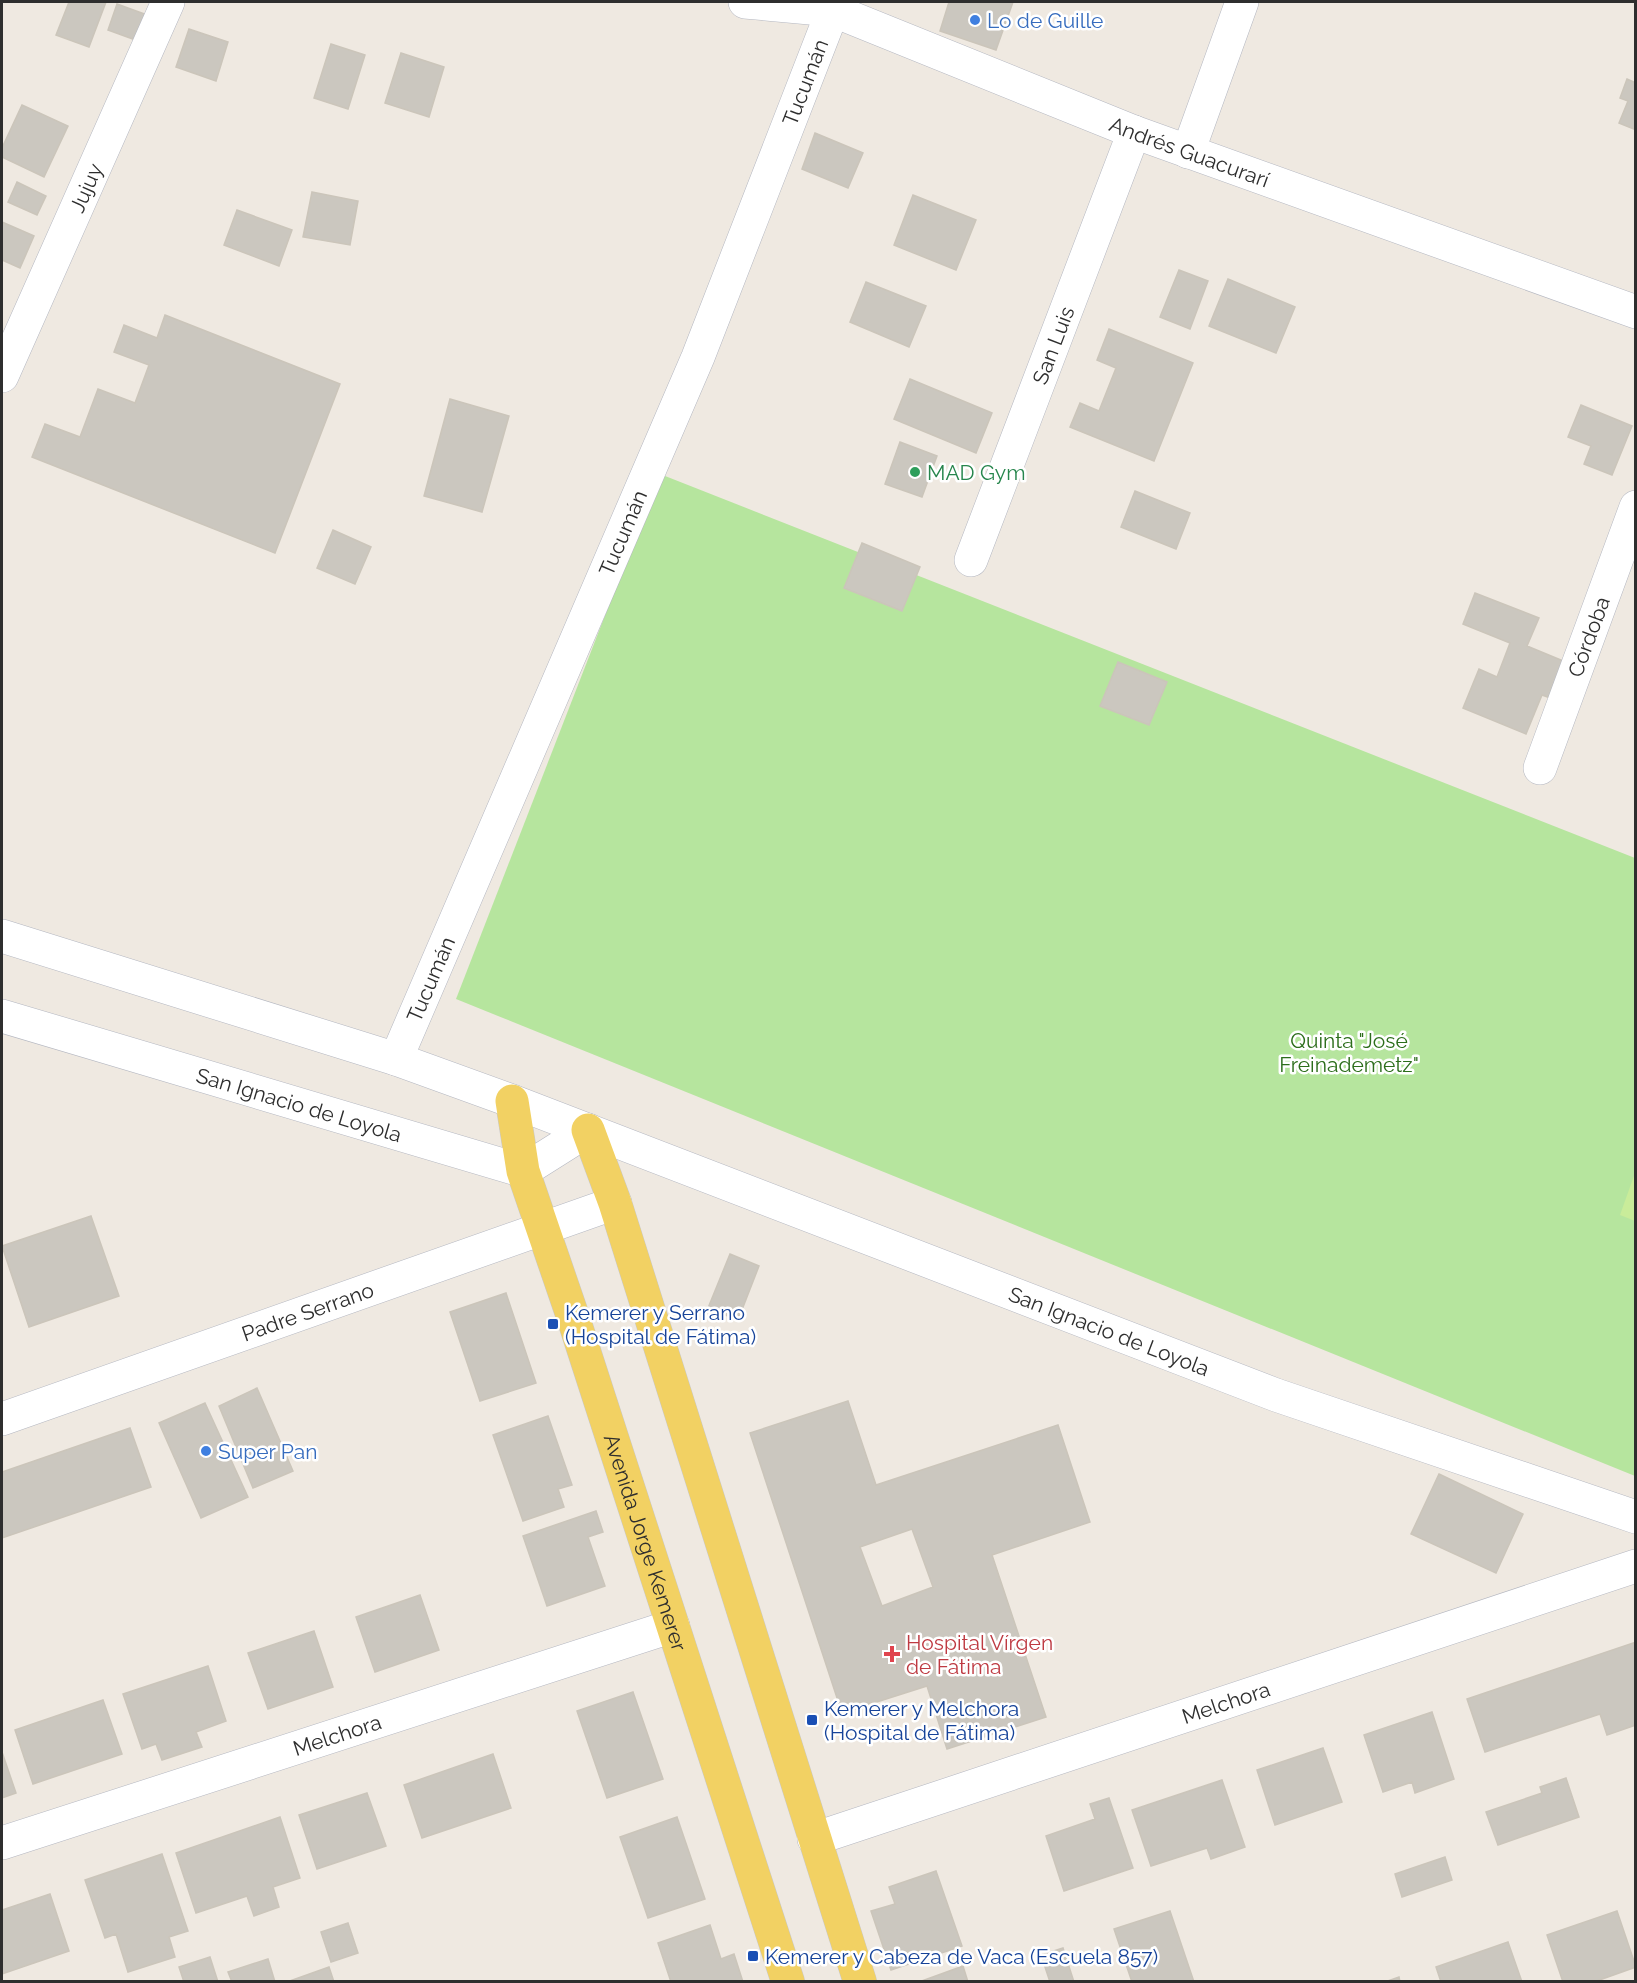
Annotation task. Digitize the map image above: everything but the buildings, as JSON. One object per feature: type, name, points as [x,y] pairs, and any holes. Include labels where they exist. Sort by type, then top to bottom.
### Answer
[{"type":"main road","name":"Avenida Jorge Kemerer","points":[[512,1101],[523,1171],[544,1228],[788,1982]]},
{"type":"main road","points":[[588,1130],[615,1203],[860,1982]]},
{"type":"street","name":"Jujuy","points":[[2,376],[168,2]]},
{"type":"street","name":"Andrés Guacurarí","points":[[745,2],[834,6],[1134,132],[1635,312]]},
{"type":"street","points":[[1188,152],[1242,2]]},
{"type":"street","name":"Tucumán","points":[[396,1059],[698,357],[834,6]]},
{"type":"street","name":"San Luis","points":[[970,560],[1134,132]]},
{"type":"street","name":"Córdoba","points":[[1540,768],[1635,507]]},
{"type":"street","name":"San Ignacio de Loyola","points":[[2,936],[396,1059],[588,1130],[1276,1395],[1635,1517]]},
{"type":"street","name":"San Ignacio de Loyola","points":[[2,1016],[523,1171]]},
{"type":"street","points":[[523,1171],[588,1130]]},
{"type":"street","name":"Padre Serrano","points":[[2,1419],[615,1203]]},
{"type":"street","name":"Melchora","points":[[814,1839],[1635,1566]]},
{"type":"street","name":"Melchora","points":[[2,1843],[673,1626]]},
{"type":"green space","name":"Quinta \"José Freinademetz\"","points":[[660,474],[1635,858],[1635,1476],[456,999]]},
{"type":"green space","points":[[1635,1173],[1635,1221],[1620,1215]]},
{"type":"place","name":"Lo de Guille","points":[[975,20]]},
{"type":"place","name":"MAD Gym","points":[[915,472]]},
{"type":"place","name":"Kemerer y Serrano (Hospital de Fátima)","points":[[553,1324]]},
{"type":"place","name":"Super Pan","points":[[206,1451]]},
{"type":"place","name":"Hospital Vírgen de Fátima","points":[[892,1654]]},
{"type":"place","name":"Kemerer y Melchora (Hospital de Fátima)","points":[[812,1720]]},
{"type":"place","name":"Kemerer y Cabeza de Vaca (Escuela 857)","points":[[753,1956]]}]
